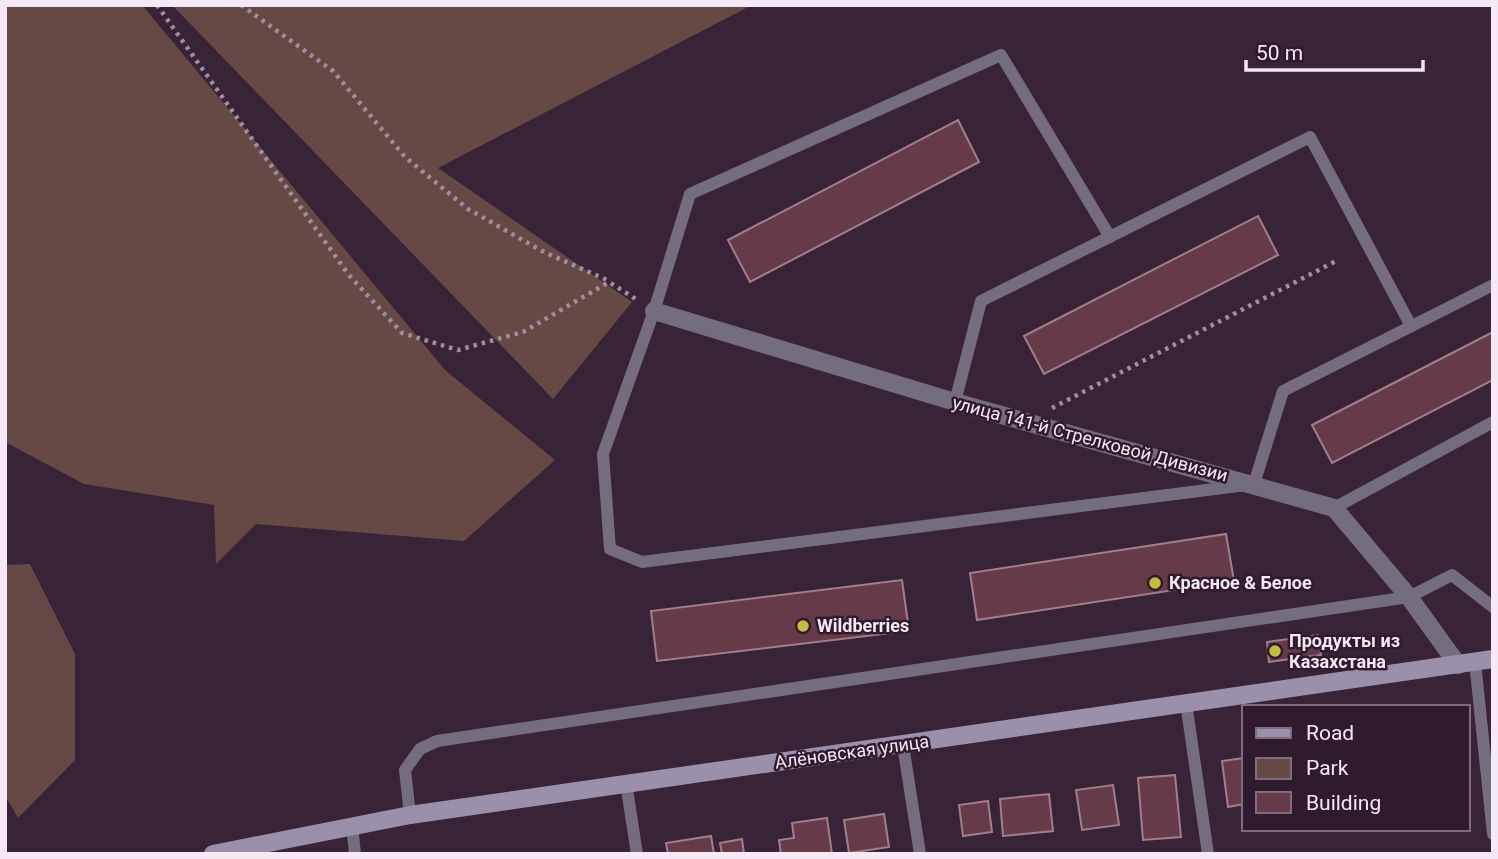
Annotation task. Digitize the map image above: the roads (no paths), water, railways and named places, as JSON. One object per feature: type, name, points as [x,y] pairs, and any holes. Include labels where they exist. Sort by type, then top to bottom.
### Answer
[{"type":"street","name":"улица 141-й Стрелковой Дивизии","points":[[654,311],[955,402],[1334,508]]},
{"type":"street","points":[[1334,508],[1466,663]]},
{"type":"street","name":"Алёновская улица","points":[[213,854],[411,815],[1493,659]]},
{"type":"lane","points":[[1110,237],[1002,55],[690,194],[654,311],[603,454],[610,549],[642,562],[1254,484],[1283,391],[1493,285]]},
{"type":"lane","points":[[955,402],[981,301],[1310,137],[1411,326]]},
{"type":"lane","points":[[1334,508],[1493,422]]},
{"type":"lane","points":[[411,815],[405,770],[420,749],[437,741],[1409,597],[1452,575],[1493,607]]},
{"type":"lane","points":[[1466,663],[1493,834]]},
{"type":"lane","points":[[1186,703],[1208,854]]},
{"type":"lane","points":[[904,745],[920,854]]},
{"type":"lane","points":[[626,783],[637,854]]},
{"type":"lane","points":[[352,825],[355,854]]},
{"type":"place","name":"Красное & Белое","points":[[1155,583]]},
{"type":"place","name":"Wildberries","points":[[803,626]]},
{"type":"place","name":"Продукты из Казахстана","points":[[1275,651]]}]
